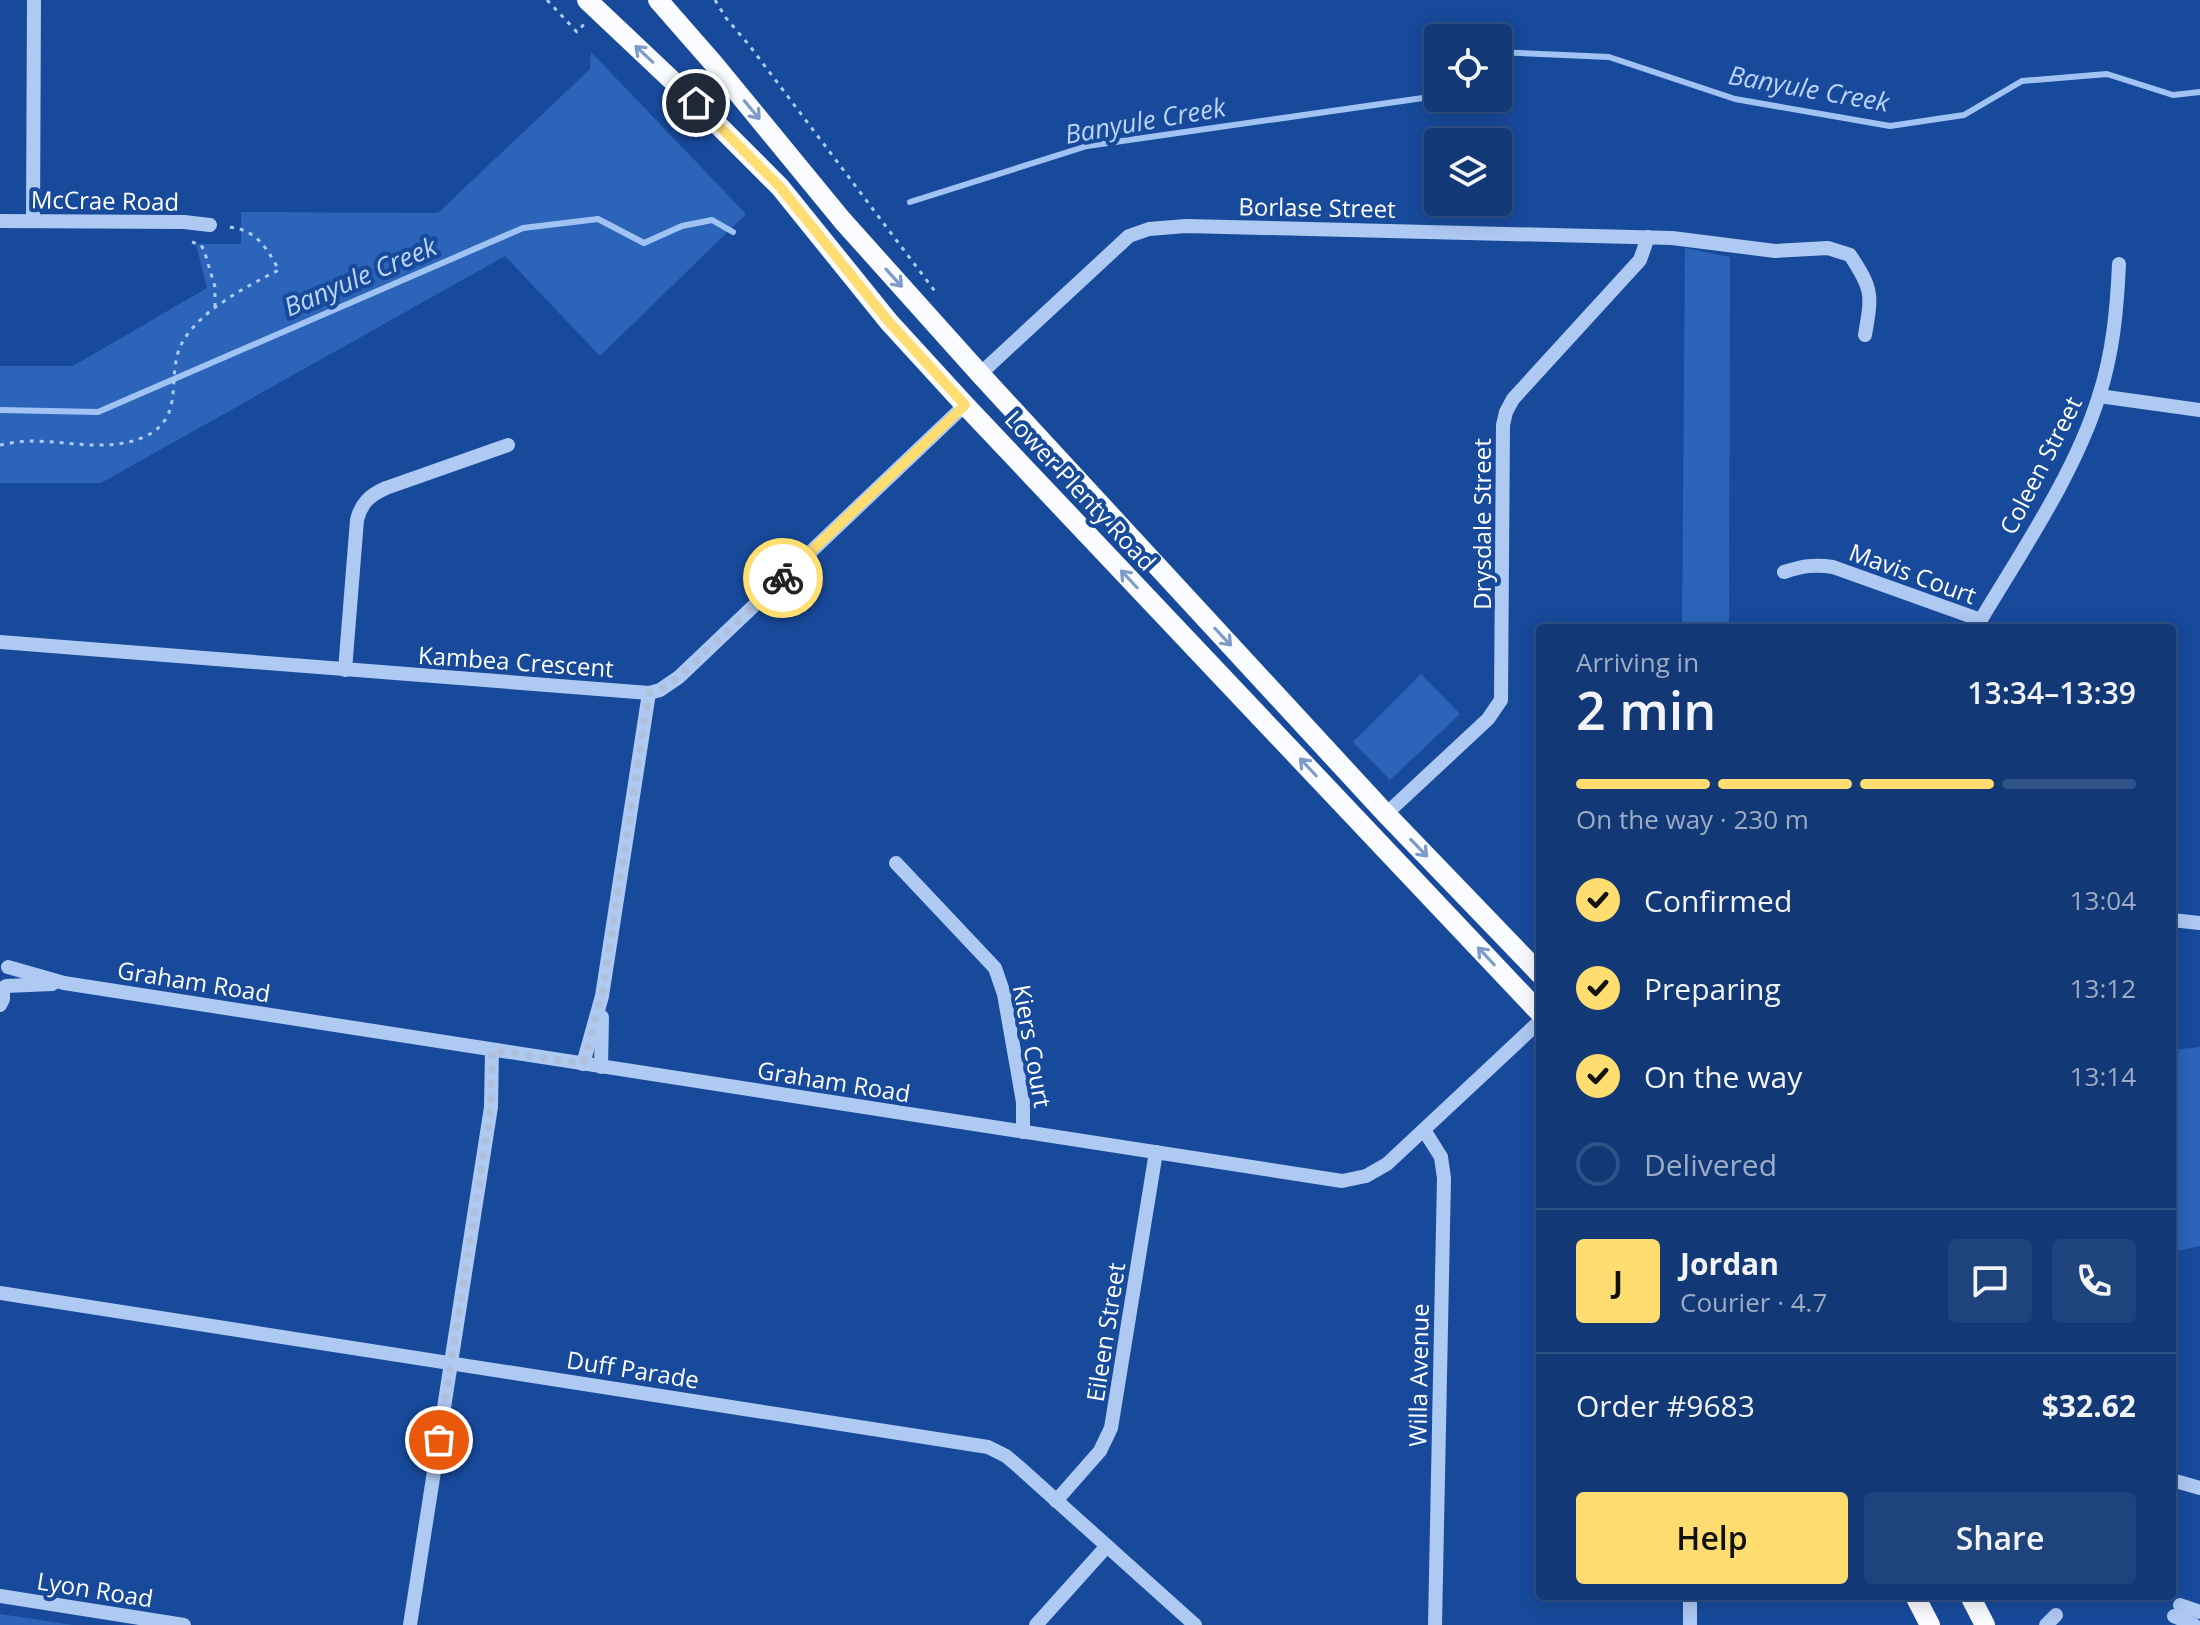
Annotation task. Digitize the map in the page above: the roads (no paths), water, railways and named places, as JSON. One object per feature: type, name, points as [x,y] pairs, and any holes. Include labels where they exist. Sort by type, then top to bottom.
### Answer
[{"type":"main road","name":"Lower Plenty Road","points":[[587,0],[780,187],[889,322],[965,405],[1536,1009]]},
{"type":"main road","name":"Lower Plenty Road","points":[[663,3],[842,220],[980,374],[1386,814],[1536,970]]},
{"type":"main road","points":[[1917,1600],[1930,1625]]},
{"type":"main road","points":[[1972,1600],[1985,1625]]},
{"type":"street","points":[[33,221],[34,0]]},
{"type":"street","name":"McCrae Road","points":[[0,221],[184,222],[210,225]]},
{"type":"street","name":"Borlase Street","points":[[980,374],[1129,236],[1149,229],[1186,226],[1648,237],[1775,251],[1828,248],[1850,255],[1869,287],[1870,307],[1865,335]]},
{"type":"street","name":"Drysdale Street","points":[[1386,814],[1488,719],[1501,700],[1503,425],[1506,412],[1513,399],[1640,260],[1648,237]]},
{"type":"street","name":"Coleen Street","points":[[1979,624],[2068,470],[2099,396],[2112,342],[2119,264]]},
{"type":"street","points":[[2099,396],[2200,410]]},
{"type":"street","points":[[583,1064],[602,996],[649,693],[660,690],[679,677],[965,405]]},
{"type":"street","points":[[345,670],[357,520],[362,505],[374,493],[386,488],[508,445]]},
{"type":"street","name":"Mavis Court","points":[[1784,572],[1818,564],[1833,567],[1979,624]]},
{"type":"street","name":"Kambea Crescent","points":[[0,642],[649,693]]},
{"type":"street","name":"Kiers Court","points":[[896,863],[995,968],[1004,994],[1023,1102],[1023,1132]]},
{"type":"street","points":[[2176,920],[2200,923]]},
{"type":"street","points":[[0,1005],[3,988],[11,979],[4,964]]},
{"type":"street","name":"Graham Road","points":[[4,964],[64,983],[1342,1181],[1366,1176],[1387,1164],[1536,1025]]},
{"type":"street","name":"Graham Road","points":[[3,988],[64,983]]},
{"type":"street","points":[[601,1067],[602,996]]},
{"type":"street","points":[[410,1625],[500,1051]]},
{"type":"street","name":"Willa Avenue","points":[[1424,1130],[1441,1157],[1444,1178],[1435,1625]]},
{"type":"street","name":"Eileen Street","points":[[1056,1501],[1100,1451],[1111,1428],[1156,1152]]},
{"type":"street","name":"Duff Parade","points":[[0,1293],[988,1447],[1006,1456],[1195,1625]]},
{"type":"street","points":[[2176,1481],[2200,1488]]},
{"type":"street","points":[[1036,1625],[1107,1546]]},
{"type":"street","name":"Lyon Road","points":[[0,1596],[184,1625]]},
{"type":"street","points":[[1690,1600],[1690,1625]]},
{"type":"street","points":[[2194,1625],[2177,1610],[2200,1612]]},
{"type":"waterway","name":"Banyule Creek","points":[[1512,53],[1609,57],[1735,99],[1890,126],[1964,115],[2022,81],[2107,74],[2173,95],[2200,92]]},
{"type":"waterway","name":"Banyule Creek","points":[[910,202],[1087,146],[1424,98]]},
{"type":"waterway","name":"Banyule Creek","points":[[0,410],[98,412],[523,228],[598,219],[644,243],[682,226],[712,220],[733,232]]}]
